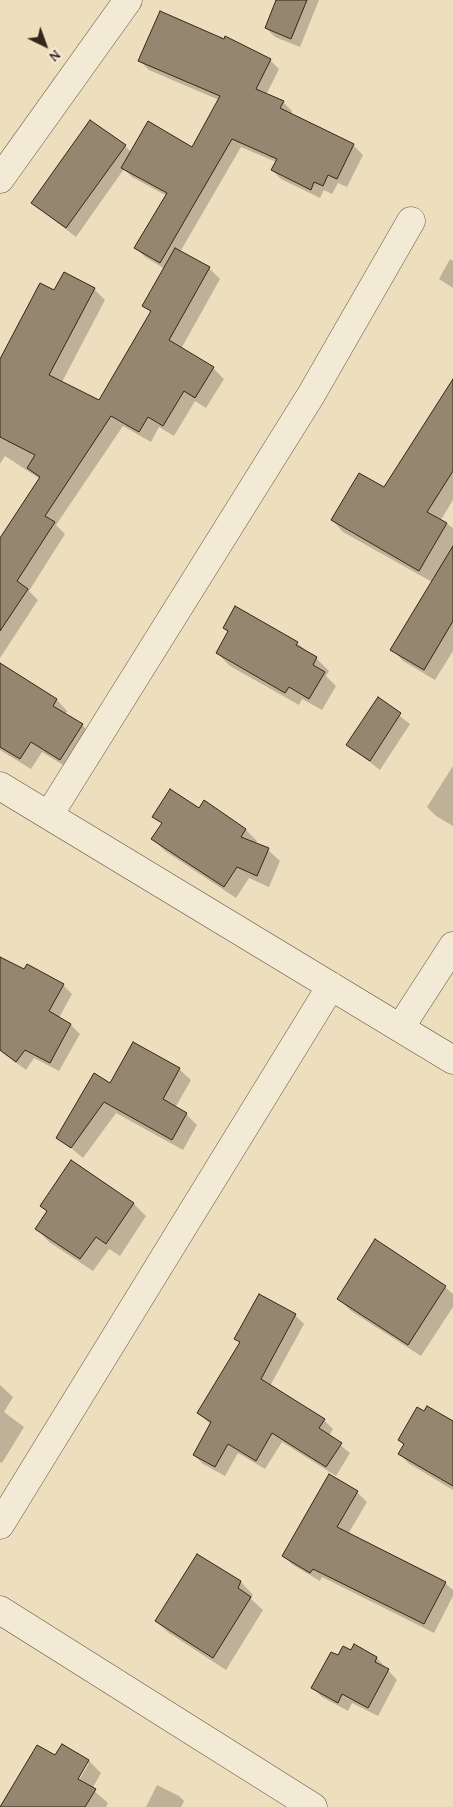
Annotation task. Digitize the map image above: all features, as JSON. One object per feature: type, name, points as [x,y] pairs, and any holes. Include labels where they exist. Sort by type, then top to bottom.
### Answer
[{"type":"street","points":[[0,179],[128,0]]},
{"type":"street","points":[[50,815],[306,404],[411,221]]},
{"type":"street","points":[[0,786],[453,1060]]},
{"type":"street","points":[[400,1028],[453,946]]},
{"type":"street","points":[[0,1525],[330,986]]},
{"type":"street","points":[[0,1610],[313,1807]]},
{"type":"building","points":[[276,0],[307,0],[291,39],[265,28]]},
{"type":"building","points":[[160,11],[224,39],[225,36],[271,59],[256,89],[284,101],[280,108],[354,144],[337,179],[328,175],[323,186],[314,182],[311,190],[271,170],[277,159],[232,139],[160,263],[134,248],[167,193],[121,168],[148,121],[192,147],[220,96],[138,61]]},
{"type":"building","points":[[90,120],[126,145],[66,228],[31,203]]},
{"type":"building","points":[[175,248],[210,267],[169,340],[214,367],[195,398],[184,391],[163,426],[148,417],[139,432],[111,416],[45,516],[55,522],[17,581],[28,589],[0,631],[0,538],[40,477],[27,468],[35,455],[0,437],[0,359],[40,283],[54,290],[64,272],[95,288],[49,375],[99,400],[151,311],[142,306]]},
{"type":"building","points":[[453,379],[453,471],[427,512],[447,523],[419,571],[331,520],[359,473],[384,487]]},
{"type":"building","points":[[453,546],[453,621],[424,670],[390,650]]},
{"type":"building","points":[[235,606],[298,642],[296,645],[317,657],[313,665],[325,672],[309,699],[289,687],[285,693],[216,653],[228,631],[223,628]]},
{"type":"building","points":[[0,663],[57,699],[53,706],[83,724],[60,760],[31,742],[20,759],[0,747]]},
{"type":"building","points":[[378,697],[401,713],[370,761],[346,745]]},
{"type":"building","points":[[170,789],[199,808],[204,800],[246,829],[241,837],[269,848],[257,876],[237,867],[224,887],[151,839],[162,823],[152,817]]},
{"type":"building","points":[[0,957],[24,969],[27,964],[64,984],[49,1011],[71,1024],[50,1063],[25,1050],[16,1062],[0,1050]]},
{"type":"building","points":[[133,1042],[180,1068],[163,1099],[187,1113],[172,1140],[104,1102],[71,1148],[56,1138],[94,1073],[110,1083]]},
{"type":"building","points":[[71,1160],[134,1203],[106,1244],[96,1237],[80,1259],[35,1229],[47,1211],[40,1206]]},
{"type":"building","points":[[375,1239],[446,1286],[408,1345],[337,1299]]},
{"type":"building","points":[[259,1294],[296,1314],[261,1379],[325,1419],[319,1428],[342,1443],[326,1467],[272,1433],[256,1461],[228,1444],[215,1467],[193,1455],[211,1422],[197,1413],[240,1342],[234,1339]]},
{"type":"building","points":[[427,1406],[453,1421],[453,1486],[398,1454],[404,1444],[398,1440],[417,1407],[424,1411]]},
{"type":"building","points":[[329,1474],[358,1491],[337,1527],[446,1582],[424,1624],[313,1569],[310,1573],[282,1556]]},
{"type":"building","points":[[197,1554],[241,1581],[238,1588],[251,1597],[213,1658],[155,1621]]},
{"type":"building","points":[[354,1644],[377,1657],[375,1662],[389,1669],[368,1708],[342,1694],[338,1703],[311,1688],[331,1652],[338,1655],[343,1646],[351,1650]]},
{"type":"building","points":[[62,1744],[89,1760],[78,1779],[96,1789],[85,1807],[0,1807],[37,1745],[55,1755]]}]
